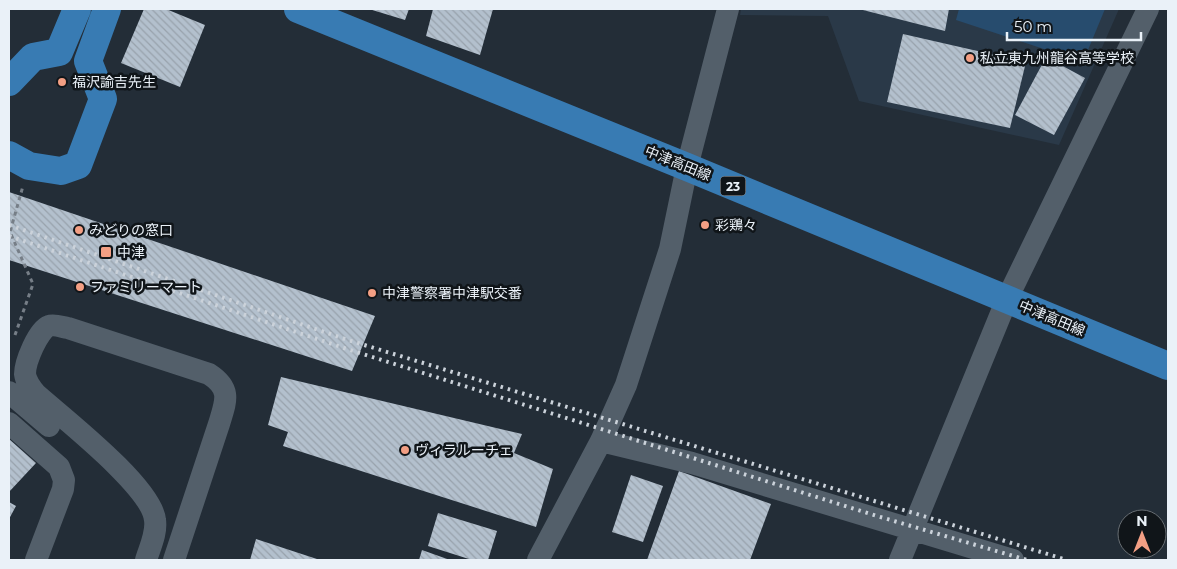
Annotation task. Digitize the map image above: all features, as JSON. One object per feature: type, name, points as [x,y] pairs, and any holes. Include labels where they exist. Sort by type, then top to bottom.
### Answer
[{"type":"main road","points":[[9,82],[33,56],[59,52],[77,9]]},
{"type":"main road","points":[[19,160],[61,171],[78,165],[103,99],[88,61],[107,9]]},
{"type":"main road","name":"中津高田線","points":[[298,9],[687,167],[1168,366]]},
{"type":"street","points":[[541,559],[601,441],[626,385],[670,249],[687,167],[728,9]]},
{"type":"street","points":[[900,560],[1007,299],[1148,9]]},
{"type":"street","points":[[146,560],[156,529],[154,511],[137,486],[119,467],[36,394],[27,381],[26,367],[36,341],[46,327],[51,325],[68,328],[209,374],[224,387],[224,406],[219,424],[174,560]]},
{"type":"street","points":[[9,392],[134,497],[147,512],[154,528],[154,536]]},
{"type":"street","points":[[9,423],[59,467],[64,480],[36,560]]},
{"type":"street","points":[[601,441],[692,464],[1013,560]]},
{"type":"path","points":[[15,336],[33,284],[10,232],[19,160]]},
{"type":"shaded area","name":"私立東九州龍谷高等学校","points":[[741,9],[1119,9],[1059,145],[859,101],[828,16],[740,15]]},
{"type":"shaded area","points":[[959,9],[1105,9],[1083,62],[956,20]]},
{"type":"building","points":[[144,9],[166,9],[205,25],[180,87],[121,63]]},
{"type":"building","points":[[369,9],[409,9],[405,20]]},
{"type":"building","points":[[433,9],[493,9],[480,55],[426,36]]},
{"type":"building","points":[[859,9],[949,9],[945,31]]},
{"type":"building","points":[[903,34],[1026,62],[1010,128],[887,102]]},
{"type":"building","points":[[1046,57],[1085,78],[1054,135],[1015,115]]},
{"type":"building","points":[[9,192],[375,316],[352,371],[9,260]]},
{"type":"building","name":"ヴィラルーチェ","points":[[281,377],[522,434],[514,453],[553,469],[536,527],[283,446],[288,432],[268,425]]},
{"type":"building","points":[[9,439],[36,463],[9,492]]},
{"type":"building","points":[[679,471],[771,504],[750,560],[647,560]]},
{"type":"building","points":[[631,475],[663,486],[643,542],[612,532]]},
{"type":"building","points":[[9,502],[16,506],[9,519]]},
{"type":"building","points":[[438,513],[497,531],[488,560],[472,560],[428,546]]},
{"type":"building","points":[[256,539],[320,560],[250,560]]},
{"type":"building","points":[[422,550],[450,560],[419,560]]},
{"type":"railway","points":[[9,225],[348,340],[1067,560]]},
{"type":"railway","points":[[9,236],[344,348],[877,516],[1027,560]]},
{"type":"place","name":"私立東九州龍谷高等学校","points":[[970,58]]},
{"type":"place","name":"福沢諭吉先生","points":[[62,82]]},
{"type":"place","name":"彩鶏々","points":[[705,225]]},
{"type":"place","name":"みどりの窓口","points":[[79,230]]},
{"type":"place","name":"中津","points":[[106,252]]},
{"type":"place","name":"ファミリーマート","points":[[80,287]]},
{"type":"place","name":"中津警察署中津駅交番","points":[[372,293]]},
{"type":"place","name":"ヴィラルーチェ","points":[[405,450]]}]
